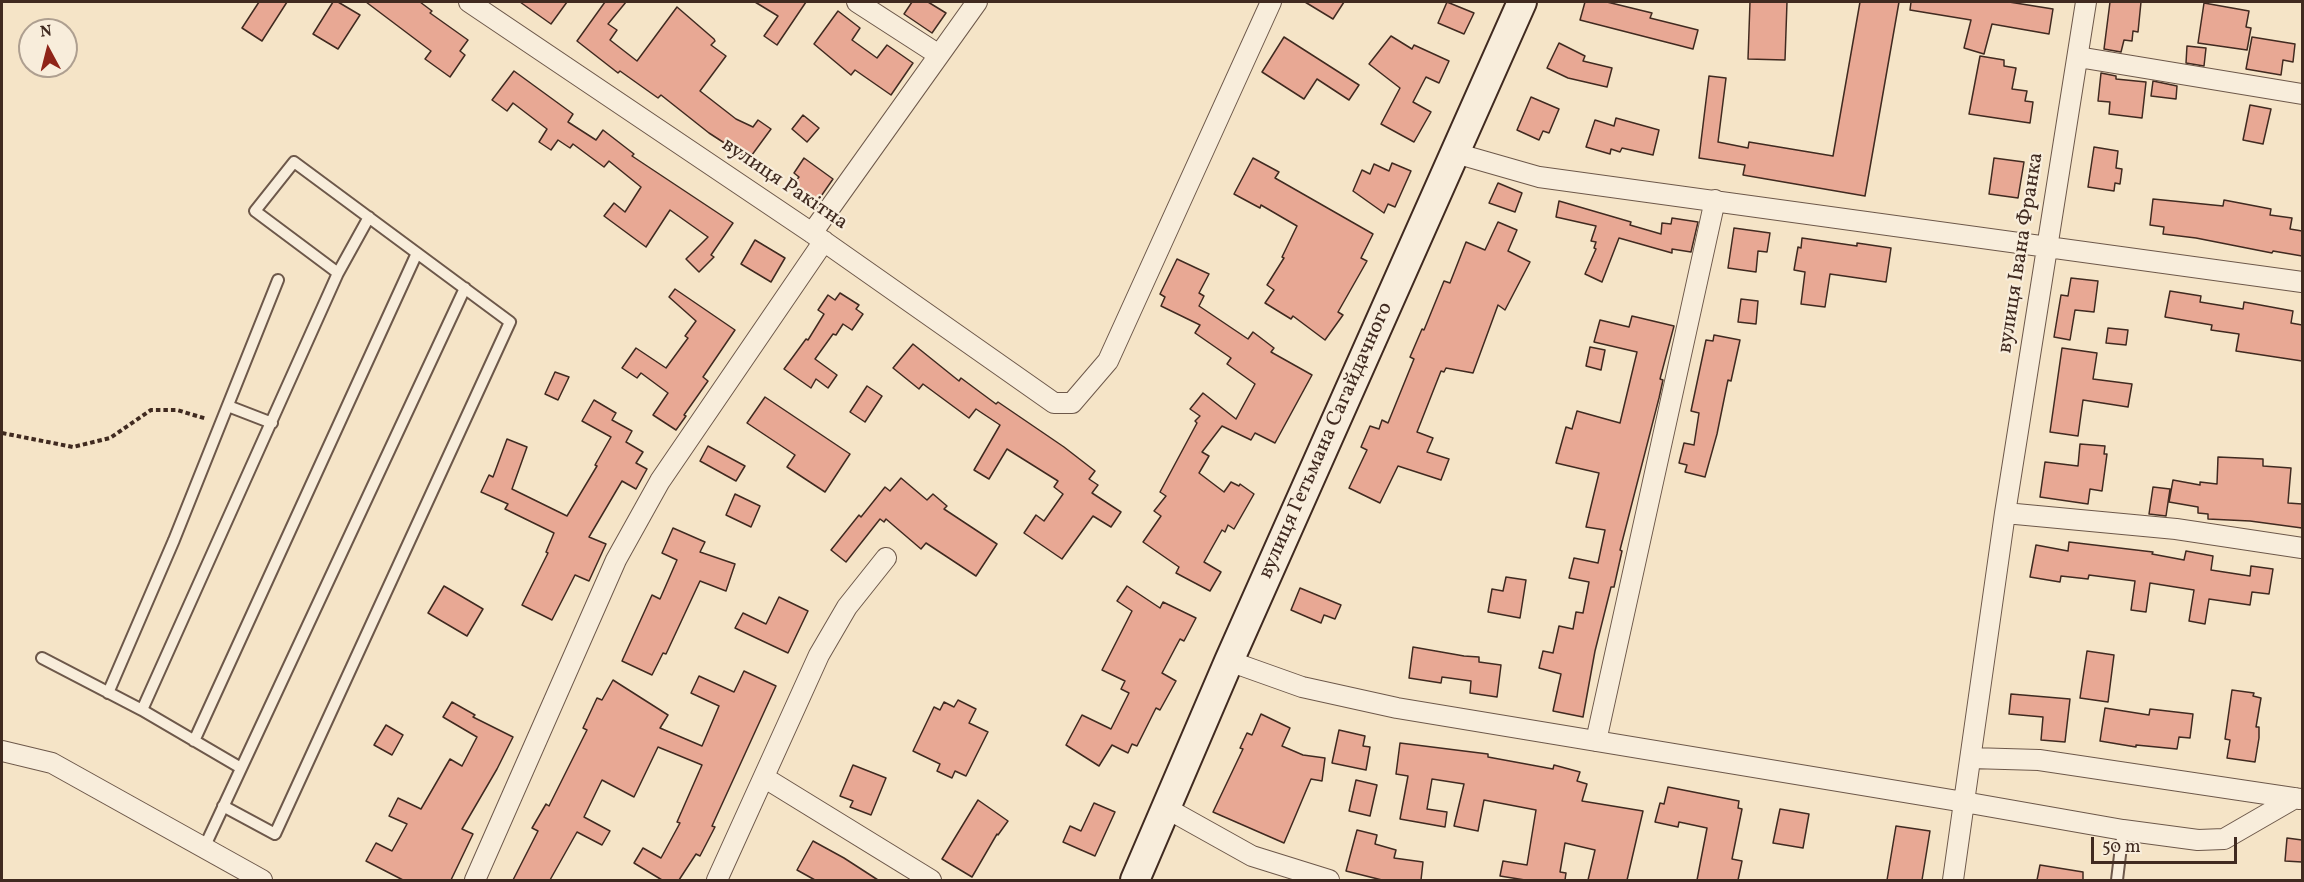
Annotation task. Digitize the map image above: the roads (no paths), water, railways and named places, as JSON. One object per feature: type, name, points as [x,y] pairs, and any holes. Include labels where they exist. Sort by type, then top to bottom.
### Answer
[{"type":"main road","name":"вулиця Гетьмана Сагайдачного","points":[[1135,880],[1229,661],[1522,2]]},
{"type":"street","points":[[857,2],[939,55]]},
{"type":"street","points":[[475,880],[616,560],[660,481],[818,237],[976,2]]},
{"type":"street","name":"вулиця Ракітна","points":[[478,4],[818,237],[1054,403],[1072,403],[1107,361],[1271,2]]},
{"type":"street","name":"вулиця Івана Франка","points":[[1953,880],[2005,513],[2086,2]]},
{"type":"street","points":[[2078,57],[2302,94]]},
{"type":"street","points":[[1455,153],[1539,177],[2302,282]]},
{"type":"street","points":[[1596,741],[1715,200]]},
{"type":"street","points":[[2005,513],[2176,530],[2302,548]]},
{"type":"street","points":[[717,880],[819,655],[847,607],[886,558]]},
{"type":"street","points":[[1229,661],[1302,687],[1397,708],[2123,830],[2199,840],[2224,840],[2299,799]]},
{"type":"street","points":[[2,751],[52,763],[262,880]]},
{"type":"street","points":[[1971,759],[2039,760],[2299,799]]},
{"type":"street","points":[[765,778],[931,880]]},
{"type":"street","points":[[1166,808],[1252,856],[1329,880]]},
{"type":"lane","points":[[223,806],[275,834],[510,322],[294,162],[255,211],[338,273]]},
{"type":"lane","points":[[142,710],[338,273],[369,217]]},
{"type":"lane","points":[[194,741],[417,253]]},
{"type":"lane","points":[[108,693],[174,540],[278,280]]},
{"type":"lane","points":[[204,848],[465,288]]},
{"type":"lane","points":[[228,406],[272,423]]},
{"type":"lane","points":[[42,658],[142,710],[241,768]]},
{"type":"lane","points":[[2117,880],[2123,830]]}]
